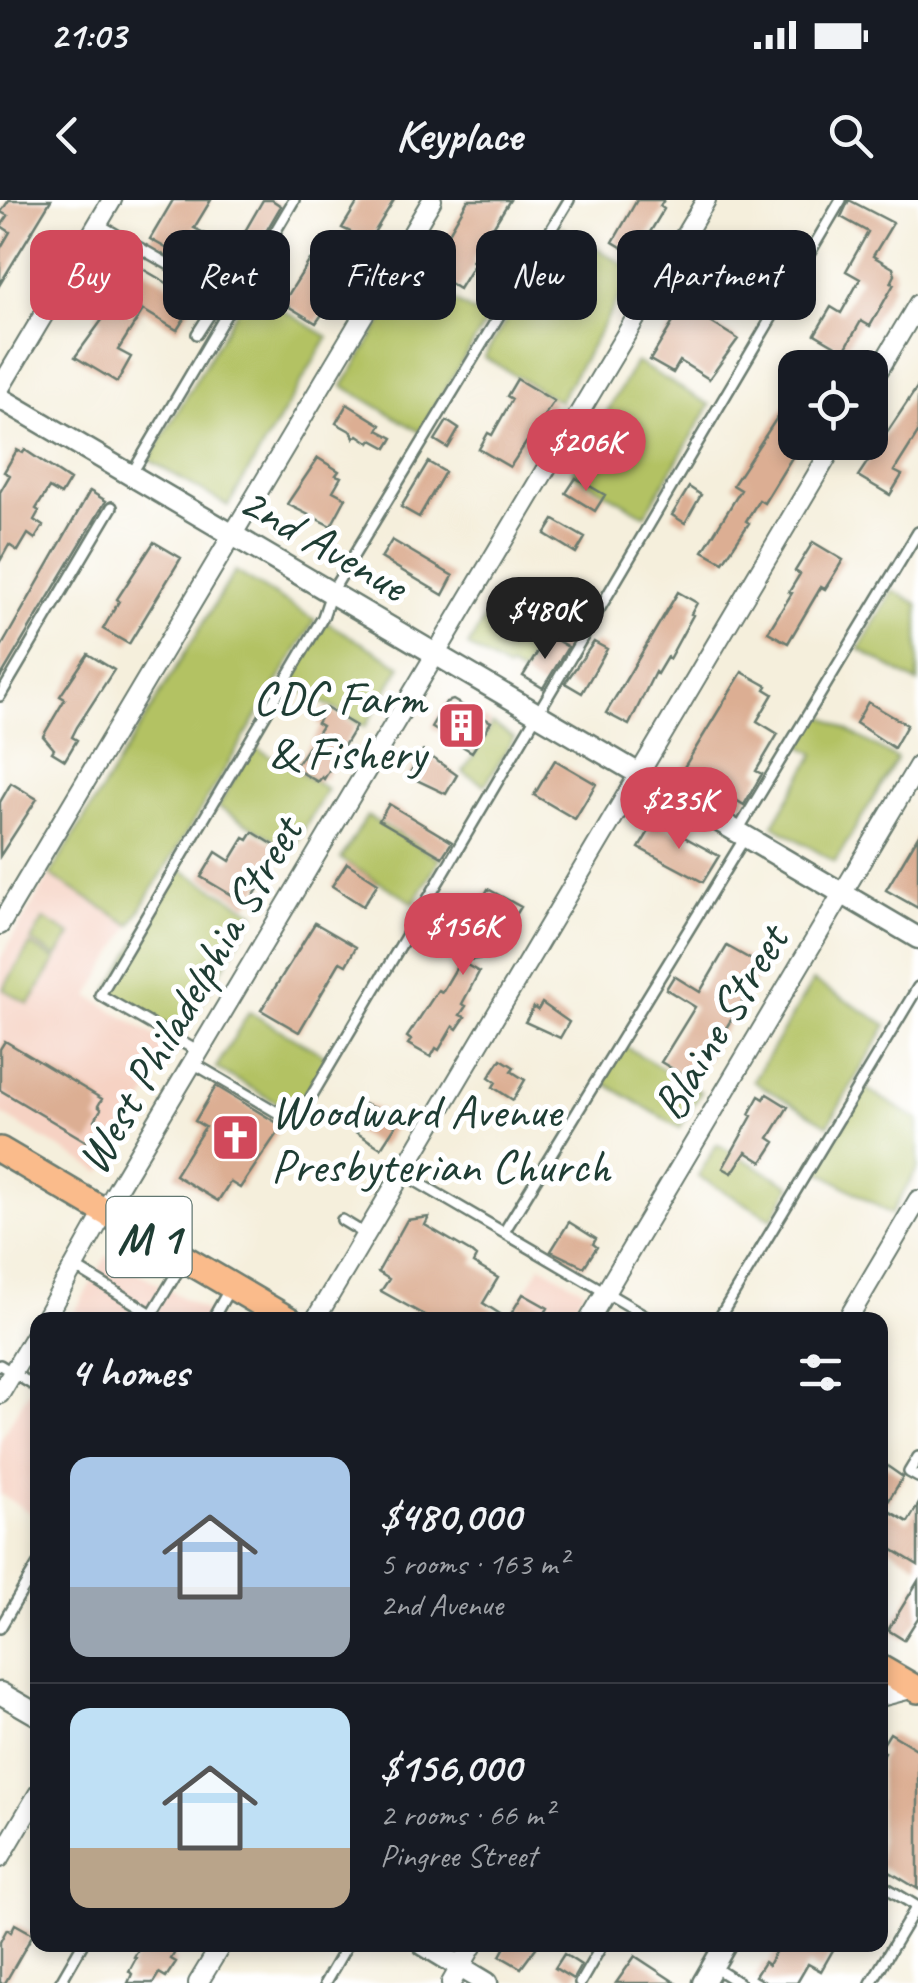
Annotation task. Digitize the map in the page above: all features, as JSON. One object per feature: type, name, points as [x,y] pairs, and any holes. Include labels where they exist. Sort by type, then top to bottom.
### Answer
[{"type":"main road","name":"M 1","points":[[0,1150],[276,1312]]},
{"type":"main road","points":[[888,1682],[917,1689]]},
{"type":"street","points":[[0,388],[112,200]]},
{"type":"street","points":[[0,925],[432,200]]},
{"type":"street","name":"West Philadelphia Street","points":[[49,1312],[706,200]]},
{"type":"street","points":[[888,355],[918,304]]},
{"type":"street","name":"2nd Avenue","points":[[0,398],[918,938]]},
{"type":"street","points":[[320,1312],[825,460]]},
{"type":"street","name":"Blaine Street","points":[[594,1312],[918,766]]},
{"type":"street","points":[[852,1312],[918,1200]]},
{"type":"street","points":[[0,1394],[6,1369],[30,1340]]},
{"type":"street","points":[[0,1693],[30,1710]]},
{"type":"street","points":[[0,1858],[30,1807]]},
{"type":"street","points":[[198,1983],[217,1952]]},
{"type":"street","points":[[431,1952],[456,1975],[488,1983]]},
{"type":"street","points":[[456,1975],[469,1952]]},
{"type":"street","points":[[707,1975],[721,1952]]},
{"type":"lane","points":[[131,475],[294,200]]},
{"type":"lane","points":[[569,200],[331,593],[323,617],[100,995],[299,1119],[841,200]]},
{"type":"lane","points":[[98,224],[222,295],[197,334]]},
{"type":"lane","points":[[0,696],[112,507]]},
{"type":"lane","points":[[504,1232],[918,532]]},
{"type":"lane","points":[[723,1312],[918,987]]},
{"type":"lane","points":[[402,1173],[641,1312]]},
{"type":"lane","points":[[342,1220],[366,1234]]},
{"type":"lane","points":[[153,1312],[186,1259]]},
{"type":"lane","points":[[75,1267],[149,1312]]},
{"type":"lane","points":[[217,1312],[232,1286]]},
{"type":"lane","points":[[6,1369],[30,1383]]},
{"type":"lane","points":[[918,1456],[909,1472],[918,1478]]},
{"type":"lane","points":[[0,1628],[30,1577]]},
{"type":"lane","points":[[870,1983],[917,1907],[888,1889]]},
{"type":"lane","points":[[60,1983],[78,1952]]},
{"type":"lane","points":[[325,1983],[343,1952]]},
{"type":"lane","points":[[580,1983],[598,1952]]},
{"type":"lane","points":[[707,1975],[739,1983]]},
{"type":"shaded area","points":[[50,875],[131,925],[89,996],[175,1048],[102,1173],[0,1113],[0,959]]},
{"type":"shaded area","points":[[107,1255],[208,1312],[75,1312]]},
{"type":"shaded area","points":[[541,1265],[584,1290],[572,1312],[513,1312]]},
{"type":"shaded area","points":[[30,1389],[30,1513],[0,1494],[0,1440]]},
{"type":"green space","points":[[597,248],[617,260],[617,302],[559,401],[484,357],[506,320],[597,320]]},
{"type":"green space","points":[[456,302],[476,314],[476,320],[487,320],[420,432],[343,386],[383,320],[456,320]]},
{"type":"green space","points":[[290,314],[328,337],[228,506],[149,460],[231,320],[290,320]]},
{"type":"green space","points":[[636,362],[710,405],[645,515],[572,473]]},
{"type":"green space","points":[[235,571],[315,620],[131,925],[50,875]]},
{"type":"green space","points":[[893,590],[918,604],[918,683],[859,649]]},
{"type":"green space","points":[[496,599],[548,630],[521,674],[509,667],[507,670],[468,646]]},
{"type":"green space","points":[[326,622],[401,666],[365,727],[290,683]]},
{"type":"green space","points":[[820,714],[897,759],[835,862],[773,825],[815,754],[801,746]]},
{"type":"green space","points":[[493,724],[514,738],[485,785],[463,772]]},
{"type":"green space","points":[[253,746],[327,789],[292,850],[218,807]]},
{"type":"green space","points":[[367,816],[440,859],[414,903],[341,859]]},
{"type":"green space","points":[[180,869],[255,913],[182,1035],[108,991]]},
{"type":"green space","points":[[44,919],[71,935],[57,957],[31,941]]},
{"type":"green space","points":[[30,945],[56,960],[29,1004],[3,989]]},
{"type":"green space","points":[[813,981],[887,1025],[828,1125],[753,1081]]},
{"type":"green space","points":[[249,1012],[327,1057],[295,1113],[216,1068]]},
{"type":"green space","points":[[623,1045],[701,1092],[680,1128],[601,1081]]},
{"type":"green space","points":[[865,1088],[918,1120],[918,1168],[891,1214],[816,1169]]},
{"type":"green space","points":[[717,1144],[791,1186],[772,1219],[698,1176]]},
{"type":"building","points":[[9,200],[51,200],[0,284],[0,249],[10,232],[1,226],[8,216],[1,212]]},
{"type":"building","points":[[173,200],[211,200],[194,228],[198,230],[163,230],[163,246],[150,239]]},
{"type":"building","points":[[263,200],[281,206],[267,230],[246,230]]},
{"type":"building","points":[[359,200],[394,200],[376,230],[342,228]]},
{"type":"building","points":[[468,200],[510,200],[491,230],[476,230],[476,255],[472,261],[475,263],[459,289],[456,230],[451,230]]},
{"type":"building","points":[[637,200],[664,200],[660,206],[664,209],[651,230],[620,230]]},
{"type":"building","points":[[849,200],[893,223],[873,256],[893,268],[895,275],[891,283],[894,284],[870,326],[861,321],[845,350],[815,334],[831,307],[841,313],[860,279],[846,271],[868,232],[841,217]]},
{"type":"building","points":[[310,260],[310,319],[290,307],[290,292]]},
{"type":"building","points":[[143,269],[163,281],[163,320],[183,320],[177,330],[143,310]]},
{"type":"building","points":[[102,320],[137,320],[118,350],[131,357],[117,382],[75,357]]},
{"type":"building","points":[[674,320],[707,320],[738,339],[709,379],[680,361],[673,373],[650,360]]},
{"type":"building","points":[[517,379],[554,401],[510,467],[479,449],[488,433],[492,435],[512,399],[507,396]]},
{"type":"building","points":[[918,386],[918,433],[894,471],[902,475],[890,495],[858,476],[869,460],[888,460],[888,431]]},
{"type":"building","points":[[347,404],[381,425],[378,430],[393,438],[387,448],[358,435],[354,438],[352,432],[336,423]]},
{"type":"building","points":[[778,416],[778,460],[790,460],[764,503],[759,500],[723,562],[703,551],[741,490],[733,485]]},
{"type":"building","points":[[447,421],[459,429],[448,448],[435,440]]},
{"type":"building","points":[[17,450],[25,450],[70,480],[61,495],[49,488],[36,509],[39,511],[34,520],[43,526],[35,539],[28,534],[18,551],[9,545],[0,561],[0,492],[10,475],[4,472]]},
{"type":"building","points":[[318,458],[339,471],[336,475],[341,477],[333,491],[346,498],[331,526],[287,504]]},
{"type":"building","points":[[428,462],[445,472],[419,517],[401,507]]},
{"type":"building","points":[[576,478],[605,495],[595,511],[566,493]]},
{"type":"building","points":[[689,487],[701,495],[685,523],[672,515]]},
{"type":"building","points":[[90,491],[106,501],[0,678],[0,649]]},
{"type":"building","points":[[554,520],[585,538],[576,553],[545,534]]},
{"type":"building","points":[[392,540],[453,576],[443,595],[381,558]]},
{"type":"building","points":[[154,542],[181,558],[129,644],[103,629],[117,599]]},
{"type":"building","points":[[813,542],[843,560],[825,589],[821,587],[788,643],[768,632],[792,593],[789,592],[800,574],[795,571]]},
{"type":"building","points":[[678,592],[697,603],[693,615],[669,659],[655,672],[629,725],[606,713]]},
{"type":"building","points":[[548,635],[568,647],[543,688],[523,676]]},
{"type":"building","points":[[594,642],[607,649],[582,693],[565,683]]},
{"type":"building","points":[[88,654],[114,670],[77,727],[72,737],[77,740],[65,760],[52,752],[54,749],[43,736],[65,699],[60,696]]},
{"type":"building","points":[[742,672],[767,686],[765,689],[773,694],[757,721],[778,734],[756,771],[762,774],[744,805],[720,790],[715,792],[714,786],[683,769]]},
{"type":"building","name":"CDC Farm & Fishery","points":[[453,700],[491,722],[472,752],[431,727],[446,702]]},
{"type":"building","points":[[868,702],[907,725],[894,748],[856,723]]},
{"type":"building","points":[[326,708],[356,726],[324,779],[318,782],[294,768],[322,726],[317,723]]},
{"type":"building","points":[[423,751],[457,775],[446,794],[408,776]]},
{"type":"building","points":[[555,760],[596,784],[575,819],[534,795]]},
{"type":"building","points":[[11,783],[37,799],[0,856],[0,802]]},
{"type":"building","points":[[389,804],[452,842],[442,857],[379,820]]},
{"type":"building","points":[[655,821],[719,856],[703,882],[639,848]]},
{"type":"building","points":[[253,832],[282,850],[248,905],[201,877],[216,852],[230,861],[244,838],[248,840]]},
{"type":"building","points":[[918,836],[918,908],[886,890]]},
{"type":"building","points":[[347,863],[378,883],[363,906],[332,886]]},
{"type":"building","points":[[488,889],[521,907],[493,952],[495,957],[460,961],[484,921],[481,919],[488,908],[480,904]]},
{"type":"building","points":[[315,923],[356,947],[346,965],[340,962],[299,1032],[261,1010]]},
{"type":"building","points":[[727,946],[764,967],[693,1081],[661,1062],[695,1007],[666,989],[674,976],[700,992]]},
{"type":"building","points":[[460,961],[479,972],[462,1004],[466,1006],[460,1015],[465,1017],[457,1029],[453,1026],[431,1057],[408,1044],[411,1040],[407,1037]]},
{"type":"building","points":[[542,1003],[569,1022],[560,1038],[525,1022],[534,1007],[538,1010]]},
{"type":"building","points":[[5,1041],[102,1099],[95,1120],[101,1124],[89,1143],[0,1090],[0,1049]]},
{"type":"building","points":[[501,1059],[525,1080],[513,1100],[493,1087],[496,1082],[489,1077]]},
{"type":"building","name":"Woodward Avenue Presbyterian Church","points":[[216,1086],[282,1126],[240,1188],[230,1182],[218,1201],[175,1175],[205,1127],[195,1121]]},
{"type":"building","points":[[767,1094],[788,1107],[769,1138],[775,1142],[762,1162],[746,1152],[732,1173],[723,1168],[759,1096],[764,1099]]},
{"type":"building","points":[[364,1104],[394,1119],[396,1125],[381,1148],[354,1131]]},
{"type":"building","points":[[429,1217],[425,1225],[469,1251],[476,1257],[473,1263],[498,1278],[483,1303],[497,1312],[419,1312],[381,1291],[389,1279],[378,1272],[407,1220]]},
{"type":"building","points":[[569,1222],[596,1239],[593,1244],[597,1247],[584,1267],[551,1251]]},
{"type":"building","points":[[523,1294],[548,1308],[546,1312],[512,1312]]},
{"type":"building","points":[[888,1467],[903,1477],[888,1501]]},
{"type":"building","points":[[918,1505],[918,1565],[888,1547],[888,1510],[908,1522]]},
{"type":"building","points":[[918,1581],[918,1618],[904,1640],[888,1630]]},
{"type":"building","points":[[890,1733],[918,1750],[918,1889],[888,1871]]},
{"type":"building","points":[[15,1924],[30,1932],[30,1939],[5,1983],[0,1983],[0,1942],[7,1929],[11,1932]]},
{"type":"building","points":[[137,1952],[175,1952],[171,1959],[176,1962],[166,1977],[159,1973],[153,1983],[128,1983]]},
{"type":"building","points":[[502,1952],[533,1952],[521,1968],[500,1956]]},
{"type":"building","points":[[775,1952],[832,1952],[821,1971],[808,1964],[797,1983],[767,1983],[755,1976],[764,1962],[768,1965]]},
{"type":"building","points":[[564,1954],[581,1965],[573,1979],[555,1968]]},
{"type":"building","points":[[635,1956],[676,1983],[616,1983]]},
{"type":"place","name":"CDC Farm & Fishery","points":[[461,725]]},
{"type":"place","name":"Woodward Avenue Presbyterian Church","points":[[236,1138]]}]
